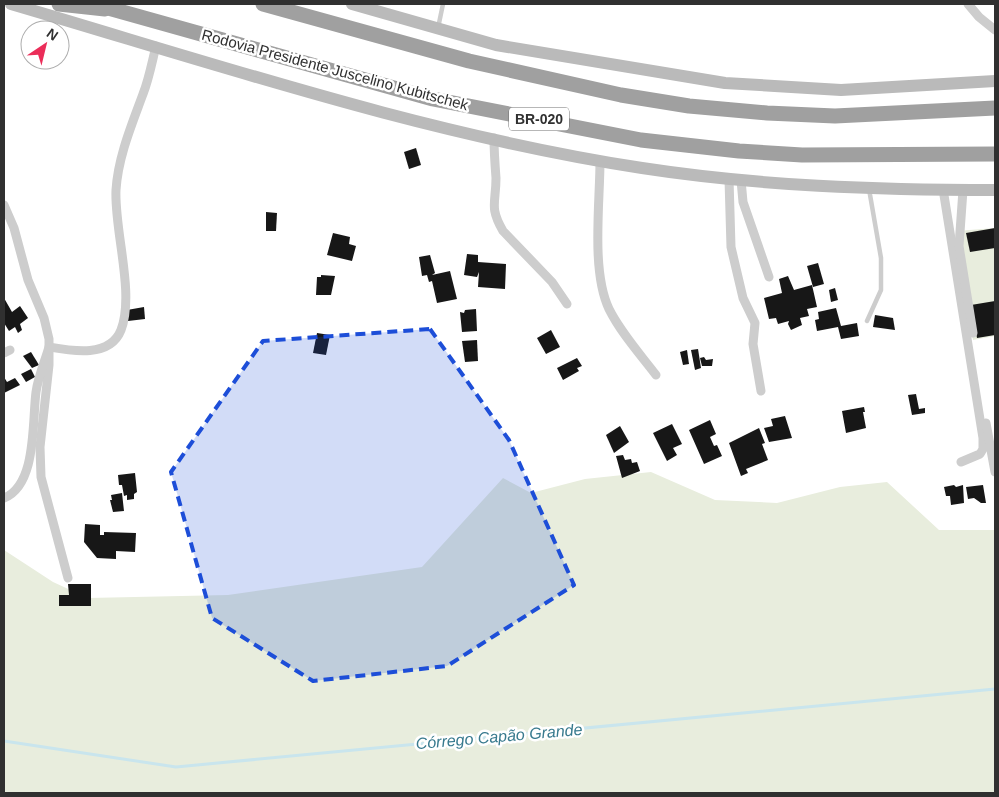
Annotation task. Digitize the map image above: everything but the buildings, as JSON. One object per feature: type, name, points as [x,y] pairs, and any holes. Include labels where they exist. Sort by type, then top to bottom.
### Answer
[{"type":"highway","points":[[59,4],[114,10]]},
{"type":"highway","name":"Rodovia Presidente Juscelino Kubitschek","points":[[94,4],[433,99],[641,140],[739,151],[802,155],[995,154]]},
{"type":"highway","points":[[263,4],[469,61],[621,95],[688,106],[817,115],[995,108]]},
{"type":"main road","points":[[11,4],[401,118],[600,161],[735,179],[868,188],[995,190]]},
{"type":"main road","points":[[352,4],[496,45],[725,83],[841,90],[995,81]]},
{"type":"street","points":[[968,4],[979,17],[995,30]]},
{"type":"street","points":[[49,347],[79,352],[106,346],[120,331],[125,298],[116,189],[130,129],[144,92],[156,46]]},
{"type":"street","points":[[494,138],[496,181],[493,205],[498,222],[503,231],[552,282],[567,304]]},
{"type":"street","points":[[600,161],[599,251],[602,291],[614,319],[656,375]]},
{"type":"street","points":[[735,179],[769,277]]},
{"type":"street","points":[[735,179],[731,247],[742,298],[755,323],[753,344],[761,391]]},
{"type":"street","points":[[943,190],[974,373],[983,443],[980,454],[960,462]]},
{"type":"street","points":[[963,190],[959,246],[995,472]]},
{"type":"street","points":[[4,205],[19,244],[28,280],[44,318],[49,347],[50,365],[40,447],[41,477],[68,578]]},
{"type":"street","points":[[4,498],[11,496],[22,483],[31,449],[36,390],[49,347]]},
{"type":"lane","points":[[438,30],[443,4]]},
{"type":"lane","points":[[867,321],[881,290],[881,258],[868,188]]},
{"type":"highlighted area","points":[[430,329],[509,440],[574,585],[447,666],[313,681],[212,618],[171,472],[263,341]]},
{"type":"green space","points":[[995,228],[995,336],[973,340],[961,281],[956,231]]},
{"type":"green space","points":[[651,472],[715,500],[777,503],[840,487],[887,482],[939,530],[995,530],[995,793],[4,793],[4,550],[53,582],[88,598],[228,595],[422,567],[503,478],[531,493],[585,479]]},
{"type":"waterway","name":"Córrego Capão Grande","points":[[4,741],[176,767],[995,689]]}]
